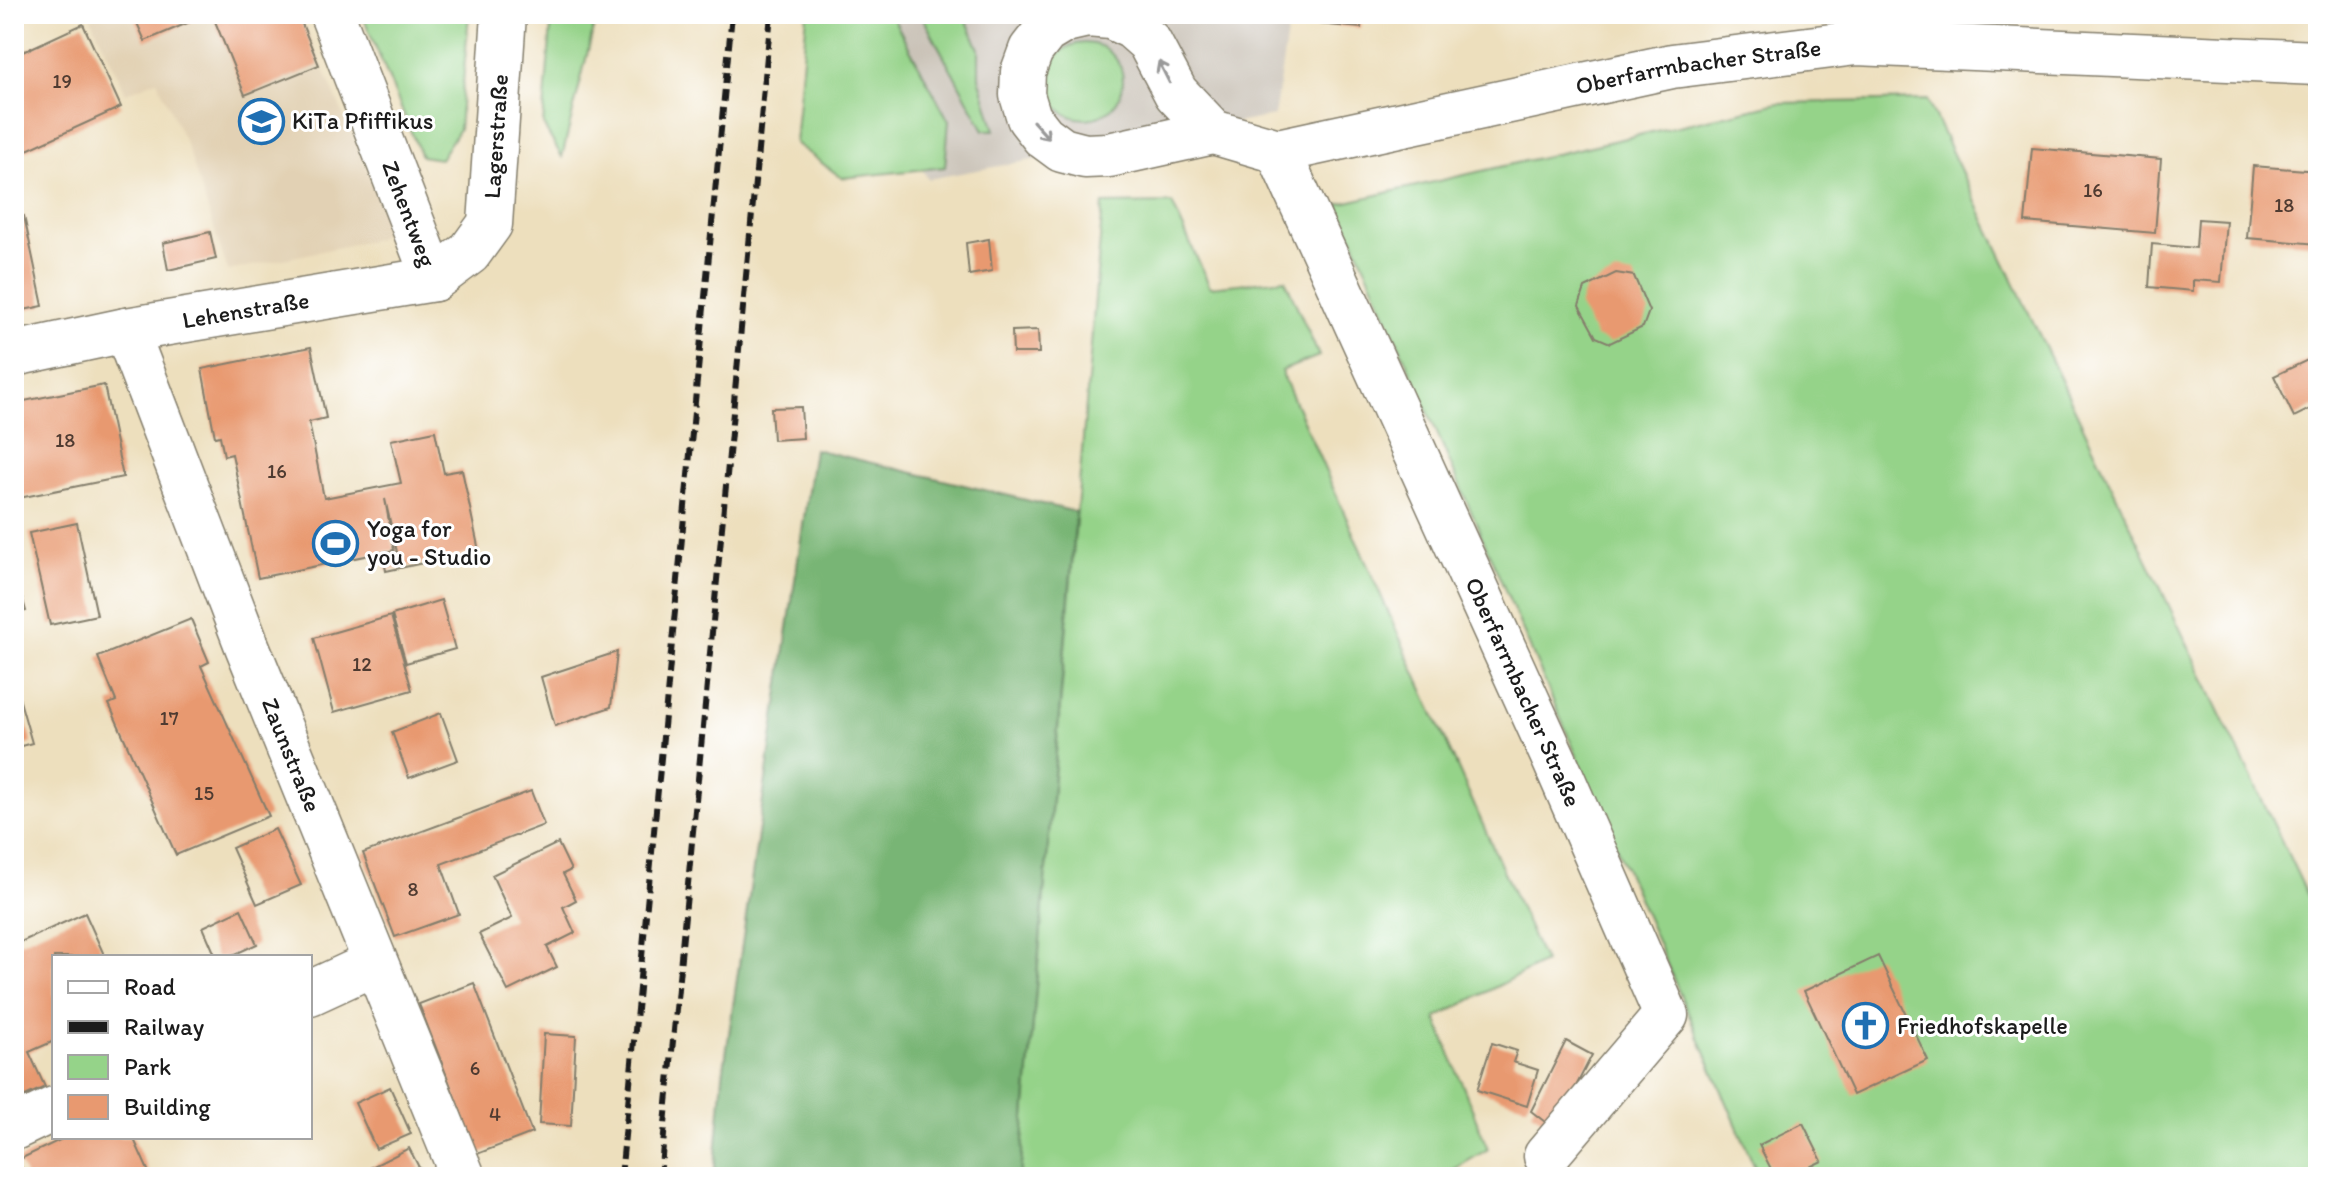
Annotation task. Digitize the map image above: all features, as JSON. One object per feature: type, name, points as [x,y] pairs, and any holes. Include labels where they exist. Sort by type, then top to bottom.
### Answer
[{"type":"street","name":"Zehentweg","points":[[332,14],[434,279]]},
{"type":"street","name":"Lagerstraße","points":[[469,253],[490,224],[504,14]]},
{"type":"street","name":"Oberfarrnbacher Straße","points":[[1213,132],[1278,151],[1672,66],[1856,43],[2318,63]]},
{"type":"street","name":"Oberfarrnbacher Straße","points":[[1278,151],[1548,745],[1666,1015],[1546,1156]]},
{"type":"street","name":"Lehenstraße","points":[[14,354],[126,330],[434,279],[469,253]]},
{"type":"street","name":"Zaunstraße","points":[[126,330],[375,963],[463,1177]]},
{"type":"street","points":[[312,992],[375,963]]},
{"type":"street","points":[[14,1128],[52,1110]]},
{"type":"shaded area","name":"KiTa Pfiffikus","points":[[101,14],[300,14],[391,226],[377,239],[228,271],[188,149],[157,80],[126,93],[91,18]]},
{"type":"shaded area","points":[[862,14],[1290,14],[1274,116],[928,179],[854,55]]},
{"type":"green space","points":[[362,14],[469,14],[459,129],[440,159],[421,156]]},
{"type":"green space","points":[[552,14],[597,14],[562,157],[543,125]]},
{"type":"green space","points":[[807,14],[891,14],[949,121],[945,167],[842,178],[795,143]]},
{"type":"green space","points":[[921,14],[964,14],[979,49],[979,77],[995,130],[984,130]]},
{"type":"green space","points":[[1085,43],[1099,46],[1112,54],[1120,67],[1123,81],[1120,95],[1112,108],[1099,116],[1085,119],[1071,116],[1058,108],[1050,95],[1047,81],[1050,67],[1058,54],[1071,46]]},
{"type":"green space","points":[[1927,100],[2318,917],[2318,1177],[1759,1177],[1338,204],[1778,103]]},
{"type":"green space","points":[[1172,203],[1210,287],[1285,279],[1319,356],[1281,371],[1544,962],[1436,1018],[1488,1149],[1441,1177],[1020,1177],[1103,204]]},
{"type":"green space","points":[[814,449],[1076,512],[1020,1177],[714,1177],[723,1075]]},
{"type":"building","points":[[133,14],[209,14],[145,41]]},
{"type":"building","points":[[212,14],[298,14],[319,65],[245,95]]},
{"type":"building","points":[[1308,14],[1362,14],[1361,28],[1307,23]]},
{"type":"building","points":[[83,24],[121,107],[14,156],[14,56]]},
{"type":"building","points":[[2032,148],[2161,159],[2155,233],[2025,222]]},
{"type":"building","points":[[2253,166],[2318,171],[2318,244],[2247,238]]},
{"type":"building","points":[[24,216],[43,306],[14,312],[14,218]]},
{"type":"building","points":[[2198,219],[2226,221],[2221,282],[2193,280],[2193,291],[2149,287],[2152,244],[2196,248]]},
{"type":"building","points":[[210,232],[216,259],[168,270],[163,243]]},
{"type":"building","points":[[989,239],[992,271],[969,275],[966,243]]},
{"type":"building","points":[[1616,273],[1634,276],[1649,311],[1643,327],[1610,343],[1596,337],[1579,306],[1585,288]]},
{"type":"building","points":[[1038,330],[1039,353],[1013,353],[1012,331]]},
{"type":"building","points":[[311,347],[326,418],[309,422],[324,498],[401,483],[391,440],[435,431],[444,473],[462,470],[479,551],[386,571],[383,555],[397,552],[385,499],[394,550],[258,578],[232,454],[224,456],[220,436],[215,437],[202,369]]},
{"type":"building","points":[[2318,355],[2318,405],[2294,417],[2274,376]]},
{"type":"building","points":[[104,385],[123,477],[14,499],[14,403]]},
{"type":"building","points":[[801,407],[803,438],[773,440],[771,408]]},
{"type":"building","points":[[77,523],[97,615],[50,625],[29,533]]},
{"type":"building","points":[[14,569],[26,611],[14,614]]},
{"type":"building","points":[[441,600],[455,649],[406,663],[392,615]]},
{"type":"building","points":[[391,616],[412,690],[334,712],[314,638]]},
{"type":"building","points":[[191,619],[209,662],[201,666],[269,816],[176,855],[109,704],[116,701],[98,657]]},
{"type":"building","points":[[617,652],[611,707],[555,726],[541,677]]},
{"type":"building","points":[[14,680],[32,743],[14,748]]},
{"type":"building","points":[[441,713],[458,760],[409,778],[392,732]]},
{"type":"building","points":[[531,791],[544,825],[441,864],[459,914],[395,937],[363,853]]},
{"type":"building","points":[[275,829],[301,885],[257,904],[232,848]]},
{"type":"building","points":[[558,843],[571,870],[563,874],[576,900],[563,907],[575,933],[547,947],[557,967],[508,991],[479,934],[512,918],[492,875]]},
{"type":"building","points":[[241,909],[257,944],[233,955],[215,955],[203,927]]},
{"type":"building","points":[[85,913],[104,955],[52,955],[52,1042],[29,1052],[45,1087],[14,1101],[14,945]]},
{"type":"building","name":"Friedhofskapelle","points":[[1878,956],[1928,1060],[1853,1095],[1804,991]]},
{"type":"building","points":[[474,983],[532,1133],[477,1154],[419,1004]]},
{"type":"building","points":[[544,1034],[576,1036],[571,1126],[539,1124]]},
{"type":"building","points":[[1566,1041],[1592,1055],[1554,1129],[1531,1111]]},
{"type":"building","points":[[1492,1043],[1517,1051],[1513,1062],[1538,1070],[1527,1106],[1477,1090]]},
{"type":"building","points":[[390,1087],[411,1134],[376,1149],[355,1103]]},
{"type":"building","points":[[1803,1123],[1822,1161],[1789,1177],[1775,1177],[1759,1145]]},
{"type":"building","points":[[62,1139],[134,1139],[151,1177],[26,1177],[18,1160]]},
{"type":"building","points":[[409,1148],[424,1177],[352,1177]]},
{"type":"railway","points":[[621,1177],[732,14]]},
{"type":"railway","points":[[660,1177],[771,14]]},
{"type":"place","name":"KiTa Pfiffikus","points":[[261,121]]},
{"type":"place","name":"Yoga for you - Studio","points":[[336,543]]},
{"type":"place","name":"Friedhofskapelle","points":[[1866,1026]]}]
